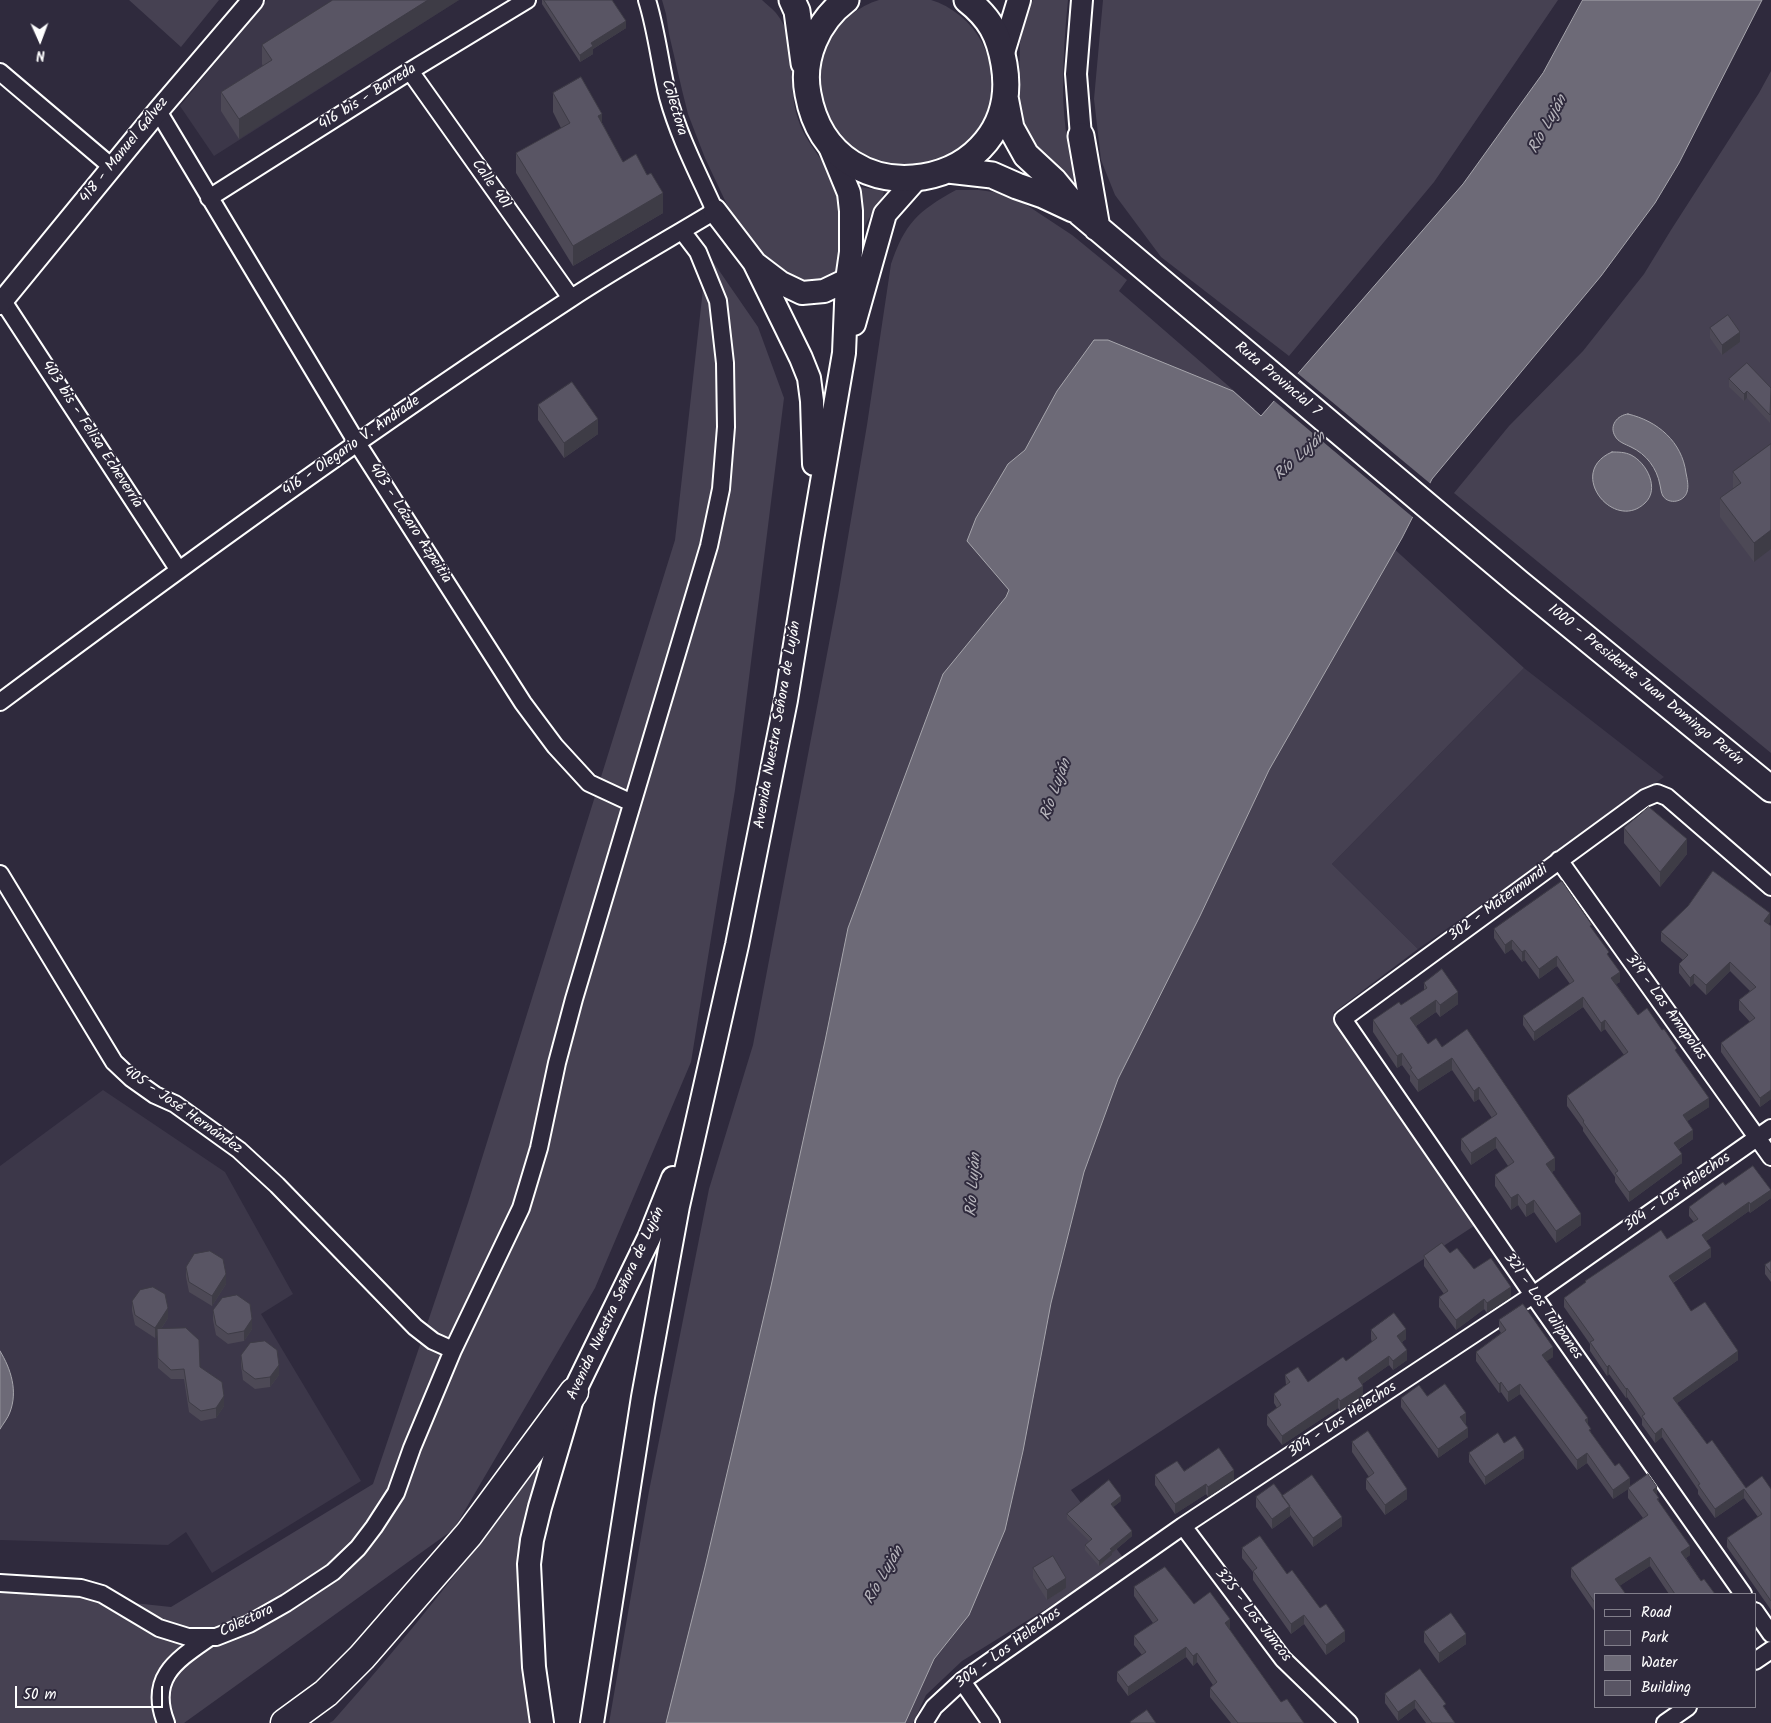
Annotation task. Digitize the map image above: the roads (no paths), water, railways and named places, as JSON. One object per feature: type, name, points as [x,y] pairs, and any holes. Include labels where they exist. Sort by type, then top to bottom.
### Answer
[{"type":"highway","points":[[285,1723],[326,1693],[387,1629],[468,1534],[574,1392]]},
{"type":"main road","points":[[792,0],[797,11],[802,55],[807,72]]},
{"type":"main road","points":[[846,0],[829,16],[821,28],[809,57],[807,91],[811,109],[818,126],[828,142],[840,154],[853,164],[868,171],[899,179],[916,179],[932,176],[948,170],[965,160],[979,148],[991,133],[1000,116],[1007,81],[1002,48],[986,19],[966,0]]},
{"type":"main road","points":[[1002,56],[1019,0]]},
{"type":"main road","name":"Ruta Provincial 7","points":[[1005,97],[1012,128],[1026,155],[1054,181],[1089,221],[1519,583]]},
{"type":"main road","points":[[1081,136],[1089,221]]},
{"type":"main road","name":"Avenida Nuestra Señora de Luján","points":[[592,1723],[643,1397],[678,1206],[737,945],[786,700],[844,353],[847,280],[851,252],[851,211],[849,193],[828,142]]},
{"type":"main road","name":"Ruta Provincial 7","points":[[948,170],[992,175],[1043,195],[1089,221]]},
{"type":"main road","name":"Avenida Nuestra Señora de Luján","points":[[844,353],[863,295],[876,241],[885,214],[916,179]]},
{"type":"main road","points":[[715,211],[754,262],[809,378],[815,445],[812,540]]},
{"type":"main road","points":[[754,262],[781,283],[802,293],[824,291],[847,280]]},
{"type":"main road","name":"1000 - Presidente Juan Domingo Perón","points":[[1519,583],[1771,789]]},
{"type":"main road","name":"Avenida Nuestra Señora de Luján","points":[[542,1723],[534,1666],[529,1564],[532,1540],[540,1507],[574,1392],[667,1195],[702,1095]]},
{"type":"street","name":"418 - Manuel Gálvez","points":[[2,302],[158,111],[253,0]]},
{"type":"street","name":"416 bis - Barreda","points":[[210,198],[410,71],[527,0]]},
{"type":"street","name":"Colectora","points":[[647,0],[653,19],[668,96],[677,127],[715,211]]},
{"type":"street","points":[[1081,136],[1076,74],[1082,0]]},
{"type":"street","name":"Calle 401","points":[[410,71],[571,298]]},
{"type":"street","points":[[0,72],[112,167]]},
{"type":"street","name":"403 - Lázaro Azpeitia","points":[[158,111],[357,443],[523,704],[555,746],[589,783],[632,803]]},
{"type":"street","name":"416 - Olegario V. Andrade","points":[[0,702],[178,569],[357,443],[571,298],[715,211]]},
{"type":"street","name":"Colectora","points":[[0,1583],[81,1588],[102,1594],[158,1628],[188,1637],[216,1637],[249,1624],[286,1603],[333,1572],[358,1548],[396,1493],[412,1448],[453,1350],[521,1208],[539,1148],[557,1062],[574,999],[709,546],[721,489],[726,427],[725,363],[718,301],[698,252],[682,231]]},
{"type":"street","name":"403 bis - Felisa Echeverría","points":[[2,302],[178,569]]},
{"type":"street","name":"302 - Matermundi","points":[[1343,1019],[1645,798],[1657,793],[1667,797],[1771,887]]},
{"type":"street","name":"319 - Las Amapolas","points":[[1559,860],[1764,1133],[1771,1157]]},
{"type":"street","name":"405 - José Hernández","points":[[0,874],[114,1062],[131,1078],[155,1095],[175,1104],[239,1150],[277,1185],[415,1326],[433,1341],[453,1350]]},
{"type":"street","name":"321 - Los Tulipanes","points":[[1343,1019],[1533,1295],[1742,1593]]},
{"type":"street","name":"304 - Los Helechos","points":[[924,1723],[934,1708],[962,1682],[1183,1526],[1533,1295],[1764,1133]]},
{"type":"street","name":"325 - Los Juncos","points":[[1183,1526],[1283,1659],[1348,1723]]},
{"type":"street","points":[[1756,1612],[1771,1634]]},
{"type":"street","points":[[166,1723],[161,1703],[161,1688],[165,1675],[180,1658],[210,1637]]},
{"type":"street","points":[[1756,1660],[1771,1650]]},
{"type":"street","points":[[962,1682],[992,1723]]},
{"type":"street","points":[[1665,1723],[1687,1708]]},
{"type":"water","name":"Río Luján","points":[[1583,0],[1762,0],[1679,163],[1655,203],[1601,276],[1432,479],[1402,538],[1269,770],[1200,916],[1118,1079],[1084,1172],[1051,1303],[1023,1451],[1005,1530],[969,1615],[934,1659],[905,1723],[666,1723],[771,1286],[848,928],[943,674],[1006,597],[1009,590],[967,541],[976,518],[1008,464],[1025,450],[1057,391],[1094,340],[1108,340],[1233,391],[1261,416],[1463,184],[1543,73]]},
{"type":"water","points":[[1628,414],[1649,422],[1667,435],[1674,443],[1684,462],[1688,485],[1688,490],[1680,500],[1669,501],[1666,499],[1662,494],[1659,479],[1650,462],[1636,450],[1616,438],[1613,432],[1615,422],[1620,416]]},
{"type":"water","points":[[1612,452],[1631,455],[1642,464],[1650,477],[1651,491],[1649,497],[1645,503],[1633,510],[1620,510],[1609,505],[1599,496],[1594,485],[1593,473],[1599,461]]},
{"type":"water","points":[[0,1351],[10,1373],[13,1396],[9,1414],[0,1429]]}]
